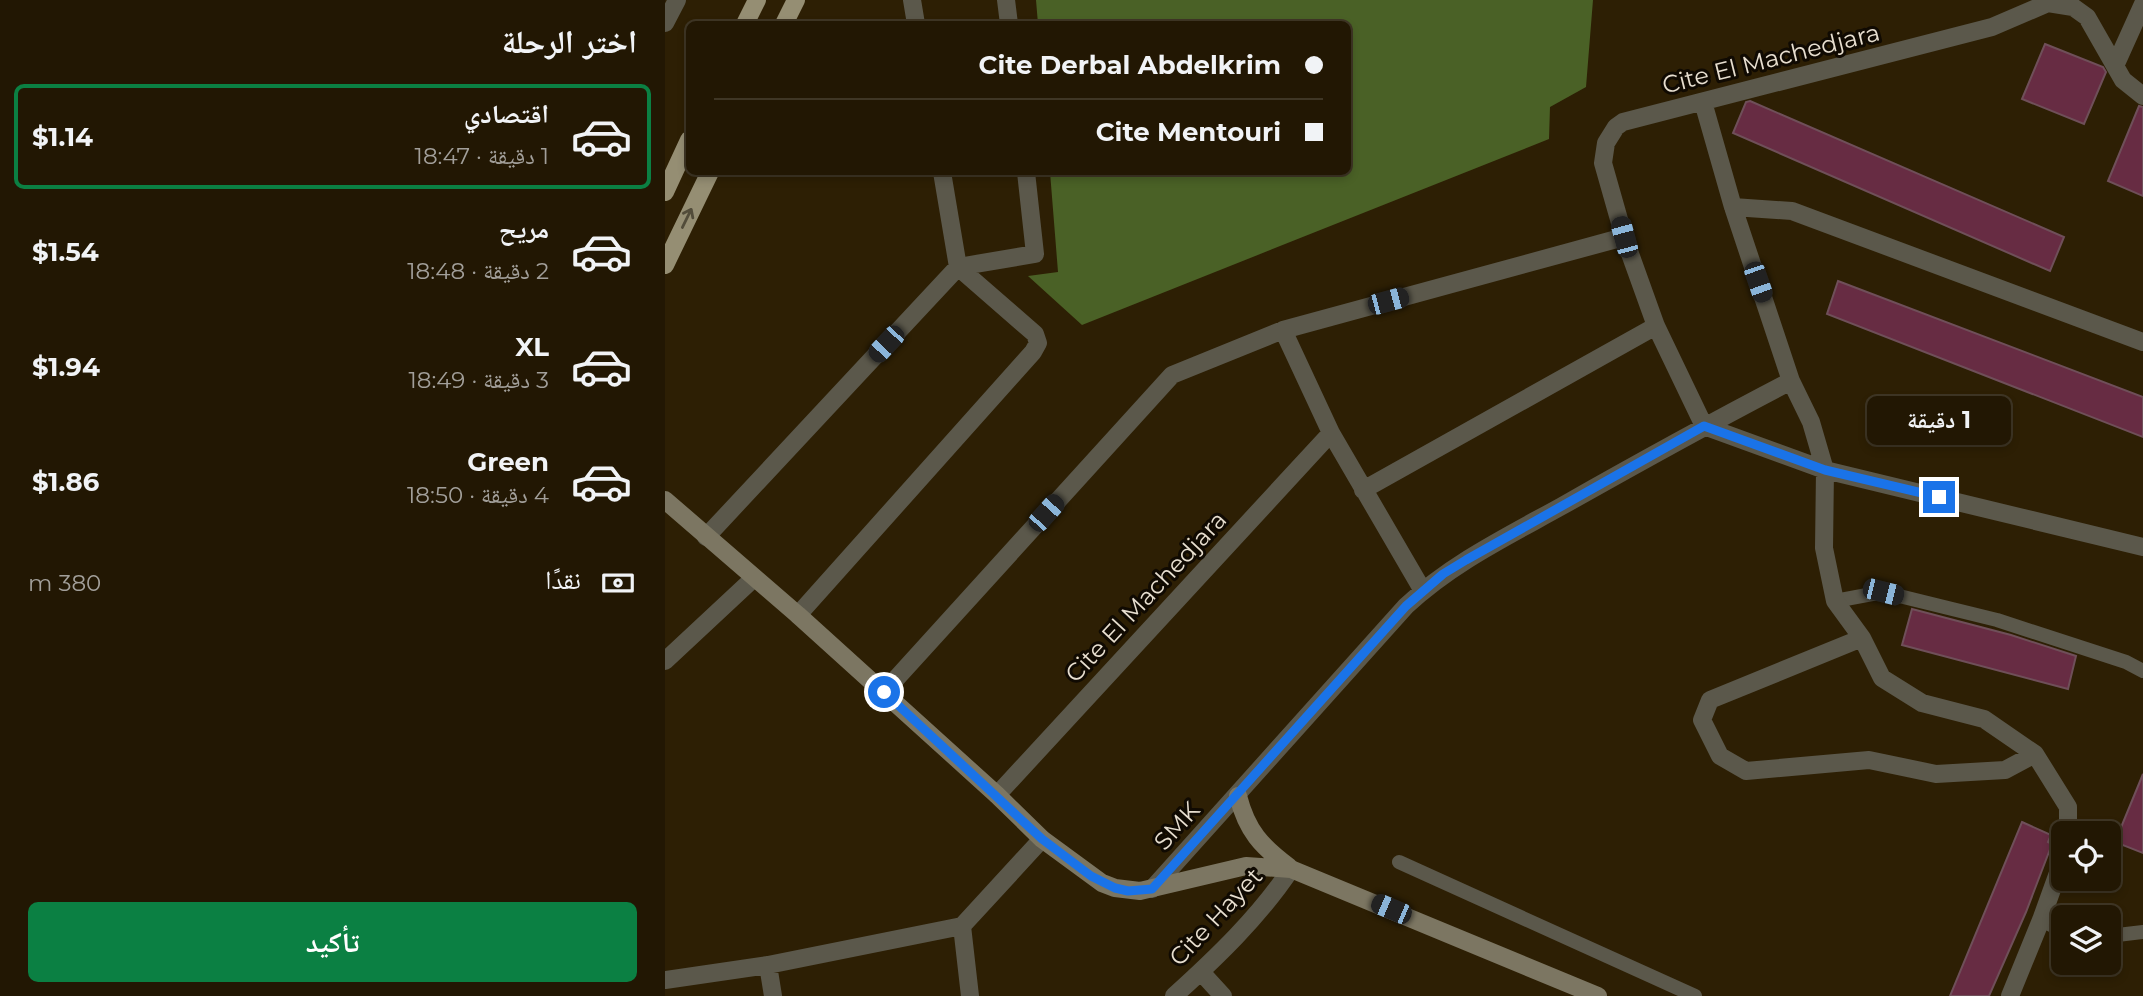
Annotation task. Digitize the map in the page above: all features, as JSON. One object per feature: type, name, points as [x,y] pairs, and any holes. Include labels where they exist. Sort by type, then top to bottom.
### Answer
[{"type":"main road","points":[[746,21],[757,0]]},
{"type":"main road","points":[[785,21],[796,0]]},
{"type":"main road","points":[[665,192],[686,146]]},
{"type":"main road","points":[[665,265],[709,175]]},
{"type":"main road","points":[[665,500],[884,692],[1042,839],[1102,883],[1128,891],[1152,889],[1246,866],[1291,870]]},
{"type":"main road","points":[[1238,796],[1242,811],[1256,838],[1266,850],[1291,870],[1588,994]]},
{"type":"street","points":[[665,23],[677,0]]},
{"type":"street","points":[[912,0],[916,21]]},
{"type":"street","points":[[1006,0],[1009,21]]},
{"type":"street","points":[[2049,2],[2073,7],[2087,17],[2123,80],[2143,96]]},
{"type":"street","name":"Cite El Machedjara","points":[[1704,426],[1656,326],[1624,237],[1603,163],[1610,135],[1623,122],[1992,27],[2049,2]]},
{"type":"street","points":[[2115,66],[2143,4]]},
{"type":"street","points":[[1703,103],[1733,207],[1791,381],[1811,422],[1825,470],[1824,548],[1835,601],[1862,638],[1882,678],[1922,703],[1984,719],[2035,754],[2068,807],[2069,821]]},
{"type":"street","points":[[798,615],[1034,352],[1038,343],[1035,334],[958,267],[942,175]]},
{"type":"street","points":[[706,537],[958,267],[1035,254],[1025,175]]},
{"type":"street","points":[[1733,207],[1792,211],[2143,342]]},
{"type":"street","points":[[884,692],[1172,375],[1283,330],[1624,237]]},
{"type":"street","points":[[1363,490],[1656,326]]},
{"type":"street","points":[[1283,330],[1331,433],[1423,590]]},
{"type":"street","points":[[1238,796],[1423,590],[1466,560],[1704,426],[1791,381]]},
{"type":"street","points":[[1704,426],[1825,470],[2143,547]]},
{"type":"street","name":"Cite El Machedjara","points":[[997,795],[1331,433]]},
{"type":"street","points":[[665,662],[754,578]]},
{"type":"street","points":[[1862,638],[1710,700],[1702,720],[1720,756],[1746,771],[1869,760],[1936,774],[2005,771],[2035,754]]},
{"type":"street","name":"SMK","points":[[1152,889],[1238,796]]},
{"type":"street","points":[[670,985],[962,926],[1042,839]]},
{"type":"street","name":"Cite Hayet","points":[[1174,996],[1201,972],[1266,904],[1291,870]]},
{"type":"street","points":[[2010,996],[2051,891]]},
{"type":"street","points":[[962,926],[971,996]]},
{"type":"street","points":[[768,965],[773,996]]},
{"type":"street","points":[[1201,972],[1223,996]]},
{"type":"lane","points":[[1835,601],[1883,592],[1997,620],[2126,662],[2143,671]]},
{"type":"lane","points":[[1399,862],[1695,996]]},
{"type":"lane","points":[[2041,920],[2051,925]]},
{"type":"lane","points":[[2121,935],[2143,932]]},
{"type":"green space","points":[[1036,0],[1593,0],[1586,87],[1550,107],[1549,139],[1082,325],[1028,276],[1058,272],[1050,175],[1351,175],[1351,21],[1038,21]]},
{"type":"building","points":[[2045,44],[2103,67],[2106,72],[2084,124],[2022,99]]},
{"type":"building","points":[[1750,101],[2064,237],[2050,271],[1733,133],[1746,102]]},
{"type":"building","points":[[2139,106],[2143,107],[2143,196],[2108,181]]},
{"type":"building","points":[[1838,281],[2143,397],[2143,437],[1827,314]]},
{"type":"building","points":[[1912,609],[2011,635],[2076,656],[2068,689],[1902,645]]},
{"type":"building","points":[[2143,774],[2143,853],[2121,844],[2121,827]]},
{"type":"building","points":[[2022,822],[2051,835],[2048,842],[2051,847],[2026,912],[1989,996],[1950,996]]},
{"type":"route","points":[[884,692],[1042,839],[1091,876],[1102,883],[1128,891],[1152,889],[1423,590],[1466,560],[1704,426],[1825,470],[1939,497]]}]
